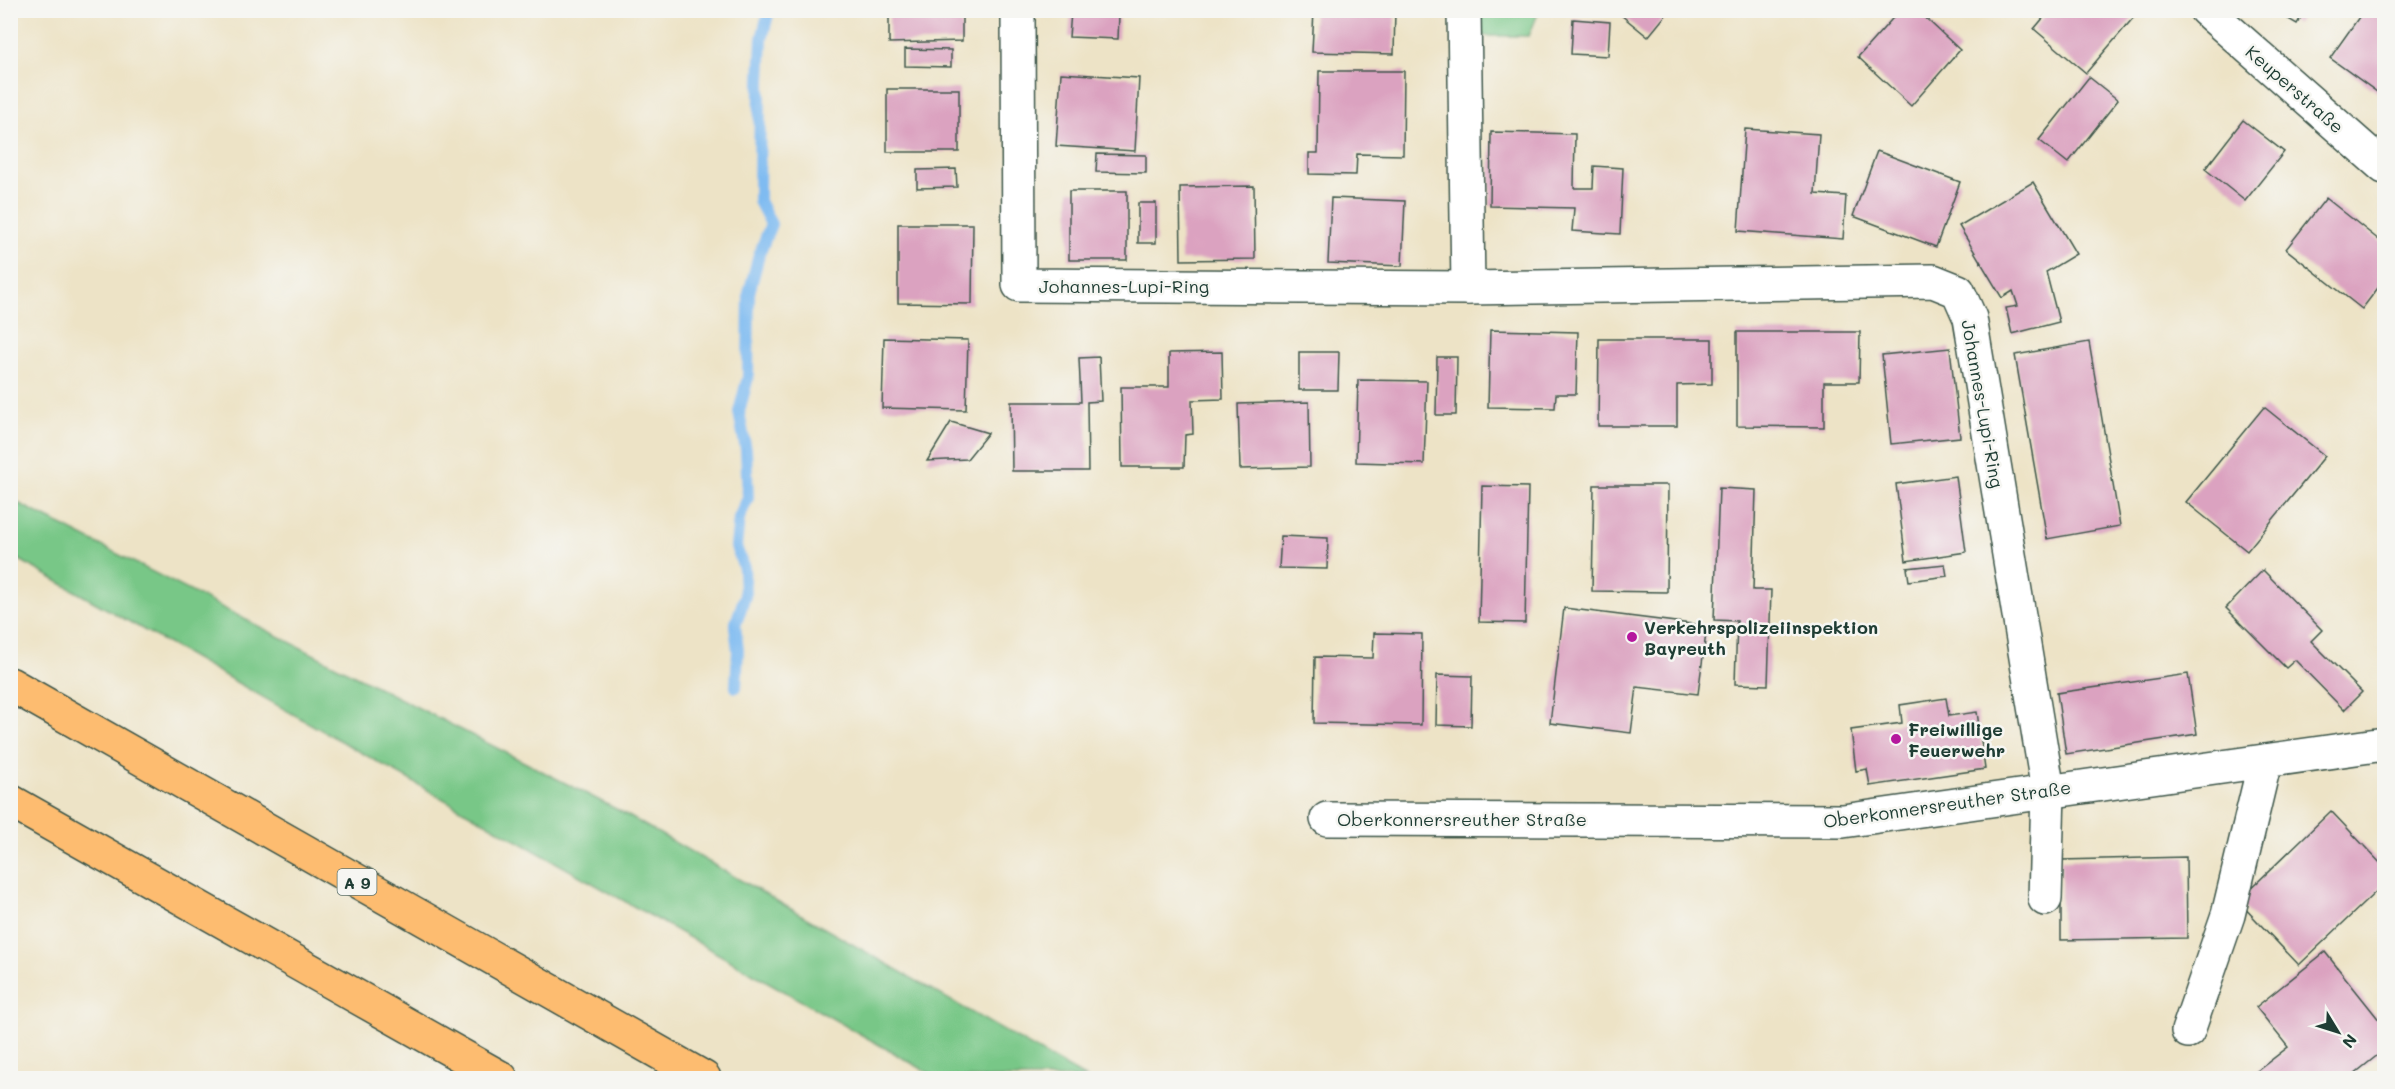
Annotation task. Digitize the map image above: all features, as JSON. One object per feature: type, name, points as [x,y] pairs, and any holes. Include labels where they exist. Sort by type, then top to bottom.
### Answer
[{"type":"highway","name":"A 9","points":[[10,684],[704,1078]]},
{"type":"highway","points":[[10,801],[501,1078]]},
{"type":"street","name":"Johannes-Lupi-Ring","points":[[1018,10],[1019,285],[1468,288],[1933,281],[1958,291],[1970,318],[2048,790],[2045,899]]},
{"type":"street","points":[[1464,10],[1468,288]]},
{"type":"street","name":"Keuperstraße","points":[[2206,10],[2385,167]]},
{"type":"street","name":"Oberkonnersreuther Straße","points":[[1327,819],[1844,821],[2048,790],[2385,744]]},
{"type":"street","points":[[2188,1031],[2228,915],[2265,761]]},
{"type":"green space","points":[[1464,11],[1539,11],[1529,36],[1464,36]]},
{"type":"green space","points":[[10,499],[618,810],[1086,1078],[938,1078],[11,555]]},
{"type":"building","points":[[889,10],[962,10],[962,41],[889,43]]},
{"type":"building","points":[[1314,10],[1395,10],[1394,54],[1312,52]]},
{"type":"building","points":[[1615,10],[1670,10],[1648,37]]},
{"type":"building","points":[[1900,10],[1917,10],[1960,50],[1911,106],[1858,57]]},
{"type":"building","points":[[2050,10],[2126,10],[2134,17],[2086,73],[2034,29]]},
{"type":"building","points":[[2273,10],[2305,10],[2297,24]]},
{"type":"building","points":[[2364,10],[2384,10],[2384,97],[2330,58]]},
{"type":"building","points":[[1071,12],[1119,15],[1118,39],[1069,37]]},
{"type":"building","points":[[1573,19],[1610,22],[1608,56],[1571,54]]},
{"type":"building","points":[[905,49],[951,50],[951,67],[905,66]]},
{"type":"building","points":[[1319,71],[1404,71],[1403,155],[1357,154],[1356,175],[1309,174],[1309,153],[1318,153]]},
{"type":"building","points":[[1061,73],[1139,78],[1135,151],[1056,146]]},
{"type":"building","points":[[2089,77],[2118,100],[2068,163],[2039,140]]},
{"type":"building","points":[[887,89],[959,89],[959,152],[887,152]]},
{"type":"building","points":[[2243,120],[2284,152],[2245,201],[2205,169]]},
{"type":"building","points":[[1745,129],[1819,134],[1815,194],[1846,196],[1843,239],[1738,231]]},
{"type":"building","points":[[1491,132],[1575,134],[1574,188],[1593,188],[1594,166],[1623,168],[1620,234],[1572,231],[1574,208],[1490,206]]},
{"type":"building","points":[[1877,151],[1960,182],[1936,247],[1853,216]]},
{"type":"building","points":[[1097,154],[1146,155],[1146,173],[1096,172]]},
{"type":"building","points":[[956,169],[957,187],[917,188],[917,170]]},
{"type":"building","points":[[2033,182],[2076,254],[2046,272],[2059,322],[2012,334],[2006,308],[2018,306],[2013,291],[2002,298],[1959,226]]},
{"type":"building","points":[[1254,186],[1255,259],[1181,260],[1180,187]]},
{"type":"building","points":[[1069,191],[1127,191],[1127,260],[1069,260]]},
{"type":"building","points":[[1331,198],[1405,201],[1402,266],[1328,263]]},
{"type":"building","points":[[2326,198],[2384,244],[2384,280],[2362,309],[2286,249]]},
{"type":"building","points":[[1138,203],[1156,203],[1156,243],[1138,243]]},
{"type":"building","points":[[898,224],[973,224],[972,304],[898,303]]},
{"type":"building","points":[[1490,330],[1578,332],[1576,394],[1556,394],[1555,408],[1488,407]]},
{"type":"building","points":[[1737,332],[1860,332],[1859,382],[1824,382],[1824,427],[1737,426]]},
{"type":"building","points":[[884,338],[968,340],[966,410],[882,408]]},
{"type":"building","points":[[1599,339],[1712,339],[1712,384],[1677,385],[1677,426],[1598,426]]},
{"type":"building","points":[[2089,342],[2120,526],[2047,539],[2015,355]]},
{"type":"building","points":[[1950,348],[1960,437],[1891,444],[1882,355]]},
{"type":"building","points":[[1222,352],[1223,399],[1192,400],[1193,434],[1185,435],[1184,467],[1122,467],[1121,387],[1169,387],[1169,353]]},
{"type":"building","points":[[1299,352],[1339,352],[1338,390],[1299,390]]},
{"type":"building","points":[[1099,357],[1101,401],[1087,402],[1088,471],[1012,471],[1011,402],[1081,402],[1079,358]]},
{"type":"building","points":[[1437,357],[1457,357],[1456,415],[1436,415]]},
{"type":"building","points":[[1358,380],[1427,381],[1424,464],[1356,462]]},
{"type":"building","points":[[1309,402],[1310,467],[1240,469],[1238,404]]},
{"type":"building","points":[[2264,407],[2325,456],[2247,551],[2186,502]]},
{"type":"building","points":[[951,422],[988,433],[967,459],[927,461]]},
{"type":"building","points":[[1956,476],[1966,552],[1906,561],[1896,484]]},
{"type":"building","points":[[1594,485],[1668,485],[1667,592],[1592,591]]},
{"type":"building","points":[[1482,486],[1528,487],[1525,623],[1479,622]]},
{"type":"building","points":[[1719,488],[1756,490],[1753,590],[1771,590],[1768,685],[1735,684],[1737,621],[1714,620]]},
{"type":"building","points":[[1281,536],[1328,538],[1327,569],[1279,568]]},
{"type":"building","points":[[1945,564],[1947,576],[1909,581],[1907,568]]},
{"type":"building","points":[[2263,570],[2322,630],[2311,641],[2362,692],[2344,710],[2295,660],[2286,668],[2226,608]]},
{"type":"building","points":[[1564,608],[1707,626],[1698,694],[1637,687],[1631,733],[1550,723]]},
{"type":"building","points":[[1374,633],[1422,634],[1421,725],[1314,723],[1315,657],[1373,658]]},
{"type":"building","points":[[2188,674],[2197,734],[2066,754],[2057,693]]},
{"type":"building","points":[[1437,675],[1472,676],[1471,726],[1436,725]]},
{"type":"building","points":[[1946,698],[1949,716],[1977,712],[1985,769],[1870,786],[1867,769],[1856,771],[1851,730],[1902,723],[1900,705]]},
{"type":"building","points":[[2331,811],[2384,867],[2384,884],[2299,965],[2238,901]]},
{"type":"building","points":[[2186,857],[2187,938],[2061,940],[2061,860]]},
{"type":"building","points":[[2325,952],[2384,1026],[2384,1050],[2349,1078],[2248,1078],[2288,1047],[2256,1007]]},
{"type":"waterway","points":[[736,687],[738,650],[735,626],[745,596],[744,568],[736,547],[739,518],[748,498],[746,450],[739,412],[748,377],[749,293],[759,255],[771,224],[759,201],[762,39],[769,10]]},
{"type":"place","name":"Verkehrspolizeiinspektion Bayreuth","points":[[1632,637]]},
{"type":"place","name":"Freiwillige Feuerwehr","points":[[1896,739]]}]
